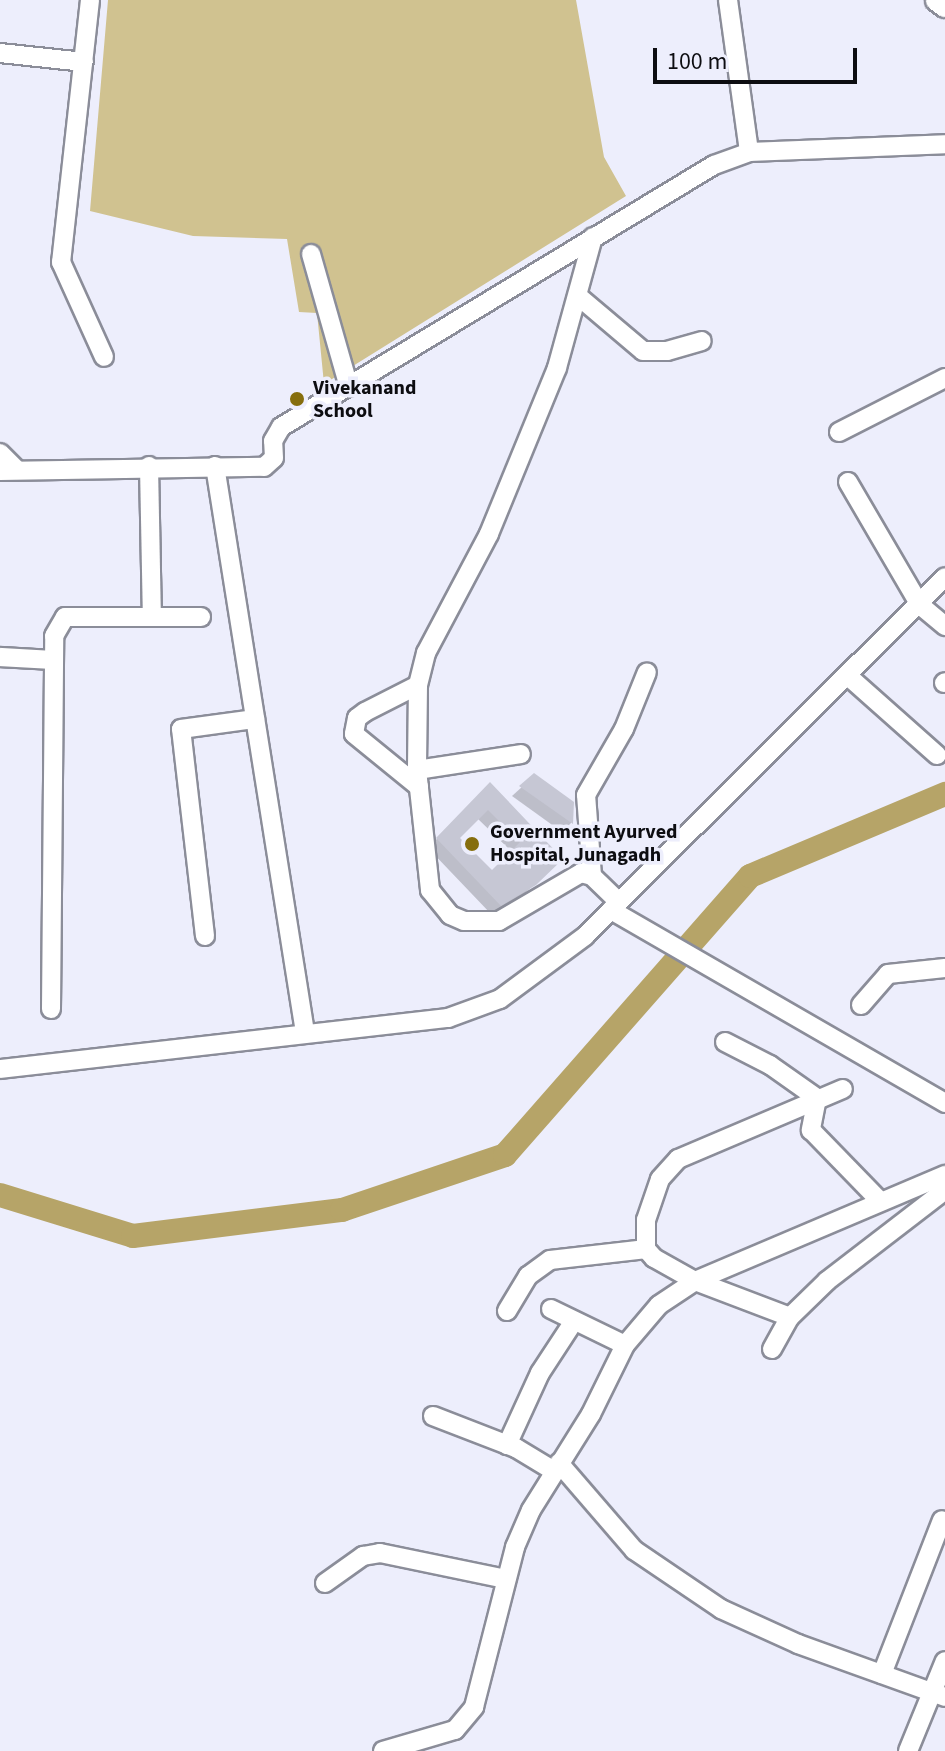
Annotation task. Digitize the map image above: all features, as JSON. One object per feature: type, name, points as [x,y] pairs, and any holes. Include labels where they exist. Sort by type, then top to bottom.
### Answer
[{"type":"main road","points":[[937,0],[945,6]]},
{"type":"street","points":[[90,0],[61,262],[104,357]]},
{"type":"street","points":[[728,0],[749,152]]},
{"type":"street","points":[[0,53],[84,62]]},
{"type":"street","points":[[0,453],[8,470],[271,464],[281,427],[714,165],[749,152],[945,144]]},
{"type":"street","points":[[592,876],[571,874],[499,921],[464,921],[450,915],[430,890],[418,778],[418,685],[434,631],[482,548],[557,368],[593,237]]},
{"type":"street","points":[[311,254],[349,387]]},
{"type":"street","points":[[578,296],[643,351],[667,351],[702,341]]},
{"type":"street","points":[[839,432],[945,378]]},
{"type":"street","points":[[149,466],[152,616]]},
{"type":"street","points":[[215,466],[305,1032]]},
{"type":"street","points":[[848,482],[920,605],[945,626]]},
{"type":"street","points":[[0,1069],[475,1011],[526,982],[615,906],[945,577]]},
{"type":"street","points":[[51,1009],[54,636],[65,617],[201,617]]},
{"type":"street","points":[[0,657],[53,660]]},
{"type":"street","points":[[647,672],[624,729],[586,795],[592,876],[615,906],[945,1103]]},
{"type":"street","points":[[848,676],[937,755]]},
{"type":"street","points":[[418,685],[375,704],[353,726],[358,742],[418,778],[521,754]]},
{"type":"street","points":[[205,936],[181,729],[255,719]]},
{"type":"street","points":[[861,1005],[888,974],[945,968]]},
{"type":"street","points":[[725,1042],[770,1065],[817,1098]]},
{"type":"street","points":[[646,1249],[646,1220],[668,1166],[843,1089]]},
{"type":"street","points":[[817,1098],[811,1130],[880,1201]]},
{"type":"street","points":[[383,1751],[434,1739],[467,1718],[485,1676],[506,1579],[531,1510],[625,1345],[659,1305],[695,1281],[945,1175]]},
{"type":"street","points":[[772,1349],[790,1317],[827,1281],[945,1190]]},
{"type":"street","points":[[507,1311],[528,1276],[550,1260],[646,1249],[695,1281],[790,1317]]},
{"type":"street","points":[[551,1309],[625,1345]]},
{"type":"street","points":[[507,1445],[540,1373],[574,1321]]},
{"type":"street","points":[[433,1416],[557,1467],[634,1550],[667,1576],[759,1627],[939,1695]]},
{"type":"street","points":[[882,1674],[942,1520]]},
{"type":"street","points":[[325,1583],[363,1556],[380,1553],[506,1579]]},
{"type":"street","points":[[908,1751],[939,1695],[945,1661]]},
{"type":"shaded area","points":[[108,0],[576,0],[604,157],[626,196],[324,384],[317,313],[299,312],[287,239],[193,236],[90,211]]},
{"type":"building","points":[[534,773],[574,802],[573,824],[519,786]]},
{"type":"building","points":[[490,782],[563,859],[536,885],[501,906],[436,838]],"holes":[[[488,810],[520,842],[492,870],[460,838]]]},
{"type":"waterway","points":[[0,1195],[133,1236],[342,1210],[505,1155],[750,876],[945,794]]},
{"type":"place","name":"Vivekanand School","points":[[297,399]]},
{"type":"place","name":"Government Ayurved Hospital, Junagadh","points":[[472,844]]}]
